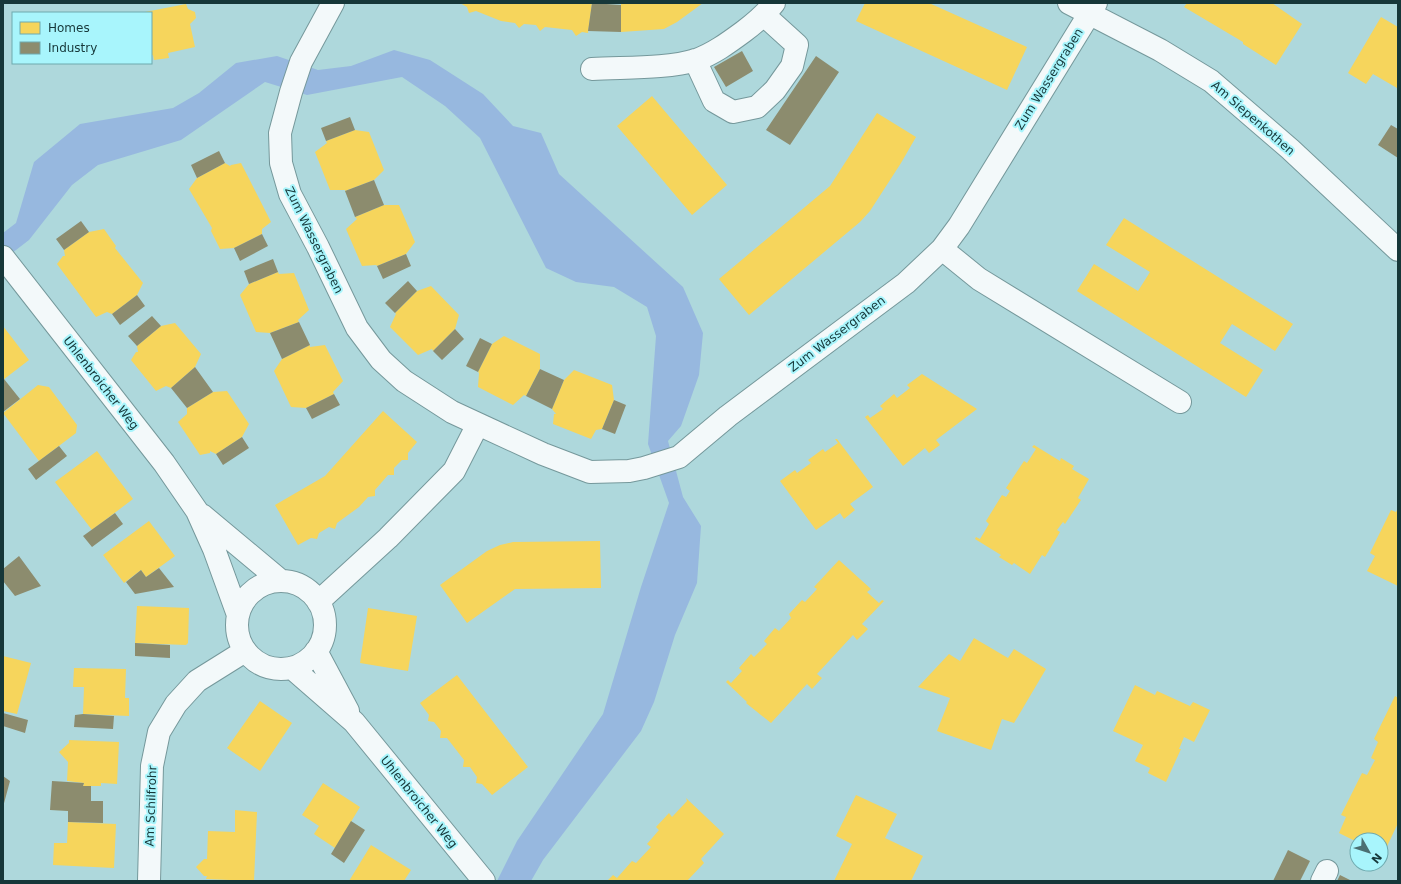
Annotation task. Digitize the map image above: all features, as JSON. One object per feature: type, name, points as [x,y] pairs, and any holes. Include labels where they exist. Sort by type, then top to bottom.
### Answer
[{"type":"street","name":"Zum Wassergraben","points":[[333,3],[301,62],[291,92],[280,133],[281,163],[290,194],[318,247],[356,328],[381,360],[404,381],[452,412],[543,454],[590,472],[629,471],[679,457],[728,416],[906,283],[942,249],[959,226],[1093,8]]},
{"type":"street","name":"Am Siepenkothen","points":[[1069,3],[1093,8],[1211,81],[1290,149],[1398,250]]},
{"type":"street","points":[[592,69],[659,66],[695,60],[717,51],[769,9],[797,45],[792,66],[775,90],[757,107],[733,112],[714,101],[695,60]]},
{"type":"street","points":[[942,249],[979,279],[1180,402]]},
{"type":"street","name":"Uhlenbroicher Weg","points":[[8,263],[164,463],[197,511],[214,549],[238,615]]},
{"type":"street","points":[[318,602],[388,538],[454,470],[478,424]]},
{"type":"street","name":"Uhlenbroicher Weg","points":[[197,511],[281,581]]},
{"type":"street","name":"Uhlenbroicher Weg","points":[[281,581],[295,584],[308,591],[318,602],[323,614],[325,627],[322,639],[316,651],[306,661],[292,668],[278,670],[266,667],[254,661],[245,651],[239,640],[236,627],[238,615],[244,601],[254,590],[267,584],[281,581]]},
{"type":"street","name":"Am Schilfrohr","points":[[149,881],[152,766],[159,732],[176,704],[197,681],[245,651]]},
{"type":"street","name":"Uhlenbroicher Weg","points":[[316,651],[354,722]]},
{"type":"street","name":"Uhlenbroicher Weg","points":[[292,668],[354,722],[483,880]]},
{"type":"water","points":[[394,50],[430,60],[483,94],[513,126],[541,133],[559,174],[683,287],[703,333],[699,375],[681,426],[668,441],[683,497],[701,526],[697,583],[675,635],[654,702],[641,731],[543,860],[531,881],[497,881],[517,841],[603,714],[641,587],[669,503],[648,444],[656,336],[647,307],[614,287],[576,282],[546,268],[480,138],[445,106],[402,77],[307,95],[265,82],[181,140],[98,165],[72,185],[29,240],[3,260],[3,233],[16,223],[34,162],[80,124],[173,108],[199,93],[236,63],[277,56],[318,70],[351,66]]},
{"type":"building: Homes","points":[[460,3],[592,3],[588,33],[582,32],[576,36],[572,30],[545,27],[540,31],[536,25],[524,24],[519,28],[515,23],[501,21],[476,11],[469,13],[467,7]]},
{"type":"building: Homes","points":[[621,3],[703,3],[677,22],[664,29],[621,32]]},
{"type":"building: Homes","points":[[865,3],[929,3],[1027,47],[1007,90],[856,21]]},
{"type":"building: Homes","points":[[1187,3],[1272,3],[1302,24],[1276,65],[1243,44],[1243,42],[1184,7]]},
{"type":"building: Homes","points":[[186,4],[188,9],[195,12],[196,18],[190,24],[195,47],[168,53],[169,58],[154,60],[152,56],[152,12],[145,12]]},
{"type":"building: Homes","points":[[1381,17],[1398,27],[1397,88],[1373,74],[1366,84],[1348,73]]},
{"type":"building: Homes","points":[[652,96],[727,185],[692,215],[617,126]]},
{"type":"building: Homes","points":[[877,113],[916,137],[901,163],[870,211],[860,222],[749,315],[719,279],[830,186]]},
{"type":"building: Homes","points":[[355,130],[369,132],[384,170],[374,180],[345,191],[330,190],[315,152],[327,143],[326,141]]},
{"type":"building: Homes","points":[[225,163],[230,166],[241,163],[271,222],[262,229],[262,234],[234,248],[220,249],[211,231],[212,228],[189,189],[197,178]]},
{"type":"building: Homes","points":[[384,205],[399,205],[415,242],[406,254],[377,266],[362,266],[346,229],[357,219],[355,217]]},
{"type":"building: Homes","points":[[1124,218],[1293,324],[1275,351],[1232,324],[1220,343],[1263,370],[1246,397],[1077,291],[1094,264],[1138,291],[1150,272],[1106,245]]},
{"type":"building: Homes","points":[[104,229],[116,246],[115,248],[143,283],[137,295],[112,314],[107,312],[96,317],[57,264],[63,256],[65,256],[64,250],[89,232]]},
{"type":"building: Homes","points":[[278,272],[279,274],[294,273],[309,310],[298,320],[299,322],[270,333],[256,332],[240,295],[249,284]]},
{"type":"building: Homes","points":[[431,286],[459,315],[455,329],[433,351],[432,349],[418,355],[390,327],[396,314],[395,313],[417,291]]},
{"type":"building: Homes","points":[[175,323],[201,354],[195,367],[171,388],[166,386],[156,391],[131,360],[136,352],[138,352],[137,346],[161,326]]},
{"type":"building: Homes","points":[[3,326],[29,360],[3,380]]},
{"type":"building: Homes","points":[[504,336],[540,354],[540,369],[526,396],[524,395],[513,405],[478,387],[478,372],[492,344]]},
{"type":"building: Homes","points":[[310,345],[310,347],[325,345],[343,381],[333,392],[334,394],[306,408],[291,407],[274,371],[282,359]]},
{"type":"building: Homes","points":[[574,370],[612,385],[614,400],[602,429],[596,430],[591,439],[553,424],[554,414],[556,414],[552,409],[564,380]]},
{"type":"building: Homes","points":[[922,374],[977,409],[936,440],[940,445],[929,453],[925,448],[903,466],[865,417],[868,415],[870,418],[883,409],[880,406],[894,394],[897,398],[910,388],[907,385]]},
{"type":"building: Homes","points":[[38,385],[49,387],[77,425],[76,433],[39,461],[3,413]]},
{"type":"building: Homes","points":[[227,391],[249,424],[242,437],[216,454],[210,451],[210,453],[200,455],[178,422],[187,414],[187,408],[213,392]]},
{"type":"building: Homes","points":[[383,411],[417,442],[408,453],[408,460],[402,460],[394,468],[394,475],[388,475],[375,490],[375,496],[368,497],[359,507],[337,523],[335,529],[329,527],[319,533],[317,539],[311,538],[298,545],[275,505],[325,476]]},
{"type":"building: Homes","points":[[835,439],[837,439],[873,487],[850,504],[855,510],[844,519],[840,513],[816,530],[780,481],[795,470],[797,473],[811,463],[808,460],[823,449],[825,452],[838,443]]},
{"type":"building: Homes","points":[[1034,445],[1060,461],[1061,458],[1074,466],[1072,469],[1089,479],[1078,498],[1081,500],[1065,524],[1063,522],[1057,530],[1060,532],[1045,557],[1042,555],[1030,574],[1014,563],[1012,565],[999,557],[1001,555],[975,539],[976,537],[980,539],[989,524],[986,521],[1002,495],[1006,497],[1010,491],[1006,488],[1024,461],[1027,463],[1036,449],[1032,447]]},
{"type":"building: Homes","points":[[97,451],[133,499],[92,530],[55,482]]},
{"type":"building: Homes","points":[[1398,508],[1398,586],[1367,571],[1375,556],[1370,553],[1391,510],[1396,512]]},
{"type":"building: Homes","points":[[149,521],[175,556],[146,577],[141,570],[124,583],[103,555]]},
{"type":"building: Homes","points":[[600,541],[601,588],[515,589],[467,623],[440,585],[487,551],[500,545],[513,542]]},
{"type":"building: Homes","points":[[839,560],[871,589],[867,592],[879,603],[882,600],[884,601],[862,624],[868,629],[857,640],[853,635],[817,674],[822,678],[812,689],[807,684],[771,723],[746,703],[747,702],[726,682],[728,680],[731,683],[742,671],[739,668],[751,654],[754,657],[767,644],[764,641],[775,628],[779,631],[791,618],[789,614],[802,600],[805,602],[817,589],[814,587]]},
{"type":"building: Homes","points":[[137,606],[189,608],[188,643],[186,645],[135,643]]},
{"type":"building: Homes","points":[[368,608],[417,616],[408,671],[360,663]]},
{"type":"building: Homes","points":[[974,638],[1008,658],[1014,649],[1046,669],[1014,723],[1002,719],[991,750],[937,731],[950,698],[918,687],[949,654],[960,661]]},
{"type":"building: Homes","points":[[3,656],[31,663],[17,714],[3,711]]},
{"type":"building: Homes","points":[[74,668],[126,669],[125,698],[129,698],[129,716],[83,714],[84,687],[73,687]]},
{"type":"building: Homes","points":[[457,675],[528,767],[492,795],[482,784],[476,783],[477,777],[470,767],[463,767],[464,760],[447,738],[440,738],[441,731],[434,722],[428,721],[429,715],[420,703]]},
{"type":"building: Homes","points":[[1135,685],[1155,695],[1157,691],[1190,706],[1193,702],[1210,710],[1194,742],[1184,737],[1179,749],[1181,749],[1166,782],[1148,773],[1150,768],[1135,761],[1143,745],[1113,731]]},
{"type":"building: Homes","points":[[1395,696],[1398,698],[1398,823],[1389,842],[1389,832],[1349,832],[1349,838],[1339,833],[1346,817],[1341,815],[1362,773],[1367,775],[1375,760],[1371,758],[1378,742],[1374,739]]},
{"type":"building: Homes","points":[[260,701],[292,723],[260,771],[227,748]]},
{"type":"building: Homes","points":[[69,740],[119,742],[117,784],[101,783],[101,786],[83,786],[84,783],[67,781],[68,762],[59,752],[69,743]]},
{"type":"building: Homes","points":[[323,783],[360,807],[335,848],[314,834],[319,826],[302,815]]},
{"type":"building: Homes","points":[[856,795],[897,814],[885,838],[923,856],[911,881],[834,881],[852,844],[836,836]]},
{"type":"building: Homes","points":[[686,798],[724,834],[701,859],[704,863],[687,881],[607,881],[613,875],[617,878],[632,861],[636,863],[651,847],[647,844],[659,830],[656,827],[669,813],[672,817],[687,801]]},
{"type":"building: Homes","points":[[235,810],[257,812],[254,881],[206,879],[207,876],[204,876],[196,867],[204,859],[207,859],[208,831],[235,832]]},
{"type":"building: Homes","points":[[68,822],[116,824],[114,868],[53,865],[54,843],[67,843]]},
{"type":"building: Homes","points":[[371,845],[411,870],[404,881],[349,881]]},
{"type":"building: Industry","points":[[592,3],[621,5],[621,32],[588,31]]},
{"type":"building: Industry","points":[[742,51],[753,71],[726,87],[714,67]]},
{"type":"building: Industry","points":[[816,56],[839,72],[790,145],[766,130]]},
{"type":"building: Industry","points":[[350,117],[355,130],[326,141],[321,128]]},
{"type":"building: Industry","points":[[1391,125],[1398,129],[1398,158],[1378,145]]},
{"type":"building: Industry","points":[[219,151],[225,163],[197,178],[191,165]]},
{"type":"building: Industry","points":[[374,180],[384,205],[355,217],[345,191]]},
{"type":"building: Industry","points":[[81,221],[89,232],[64,250],[56,239]]},
{"type":"building: Industry","points":[[262,234],[268,246],[240,261],[234,248]]},
{"type":"building: Industry","points":[[406,254],[411,266],[383,279],[377,266]]},
{"type":"building: Industry","points":[[273,259],[278,272],[249,284],[244,271]]},
{"type":"building: Industry","points":[[408,281],[417,291],[395,313],[385,303]]},
{"type":"building: Industry","points":[[137,295],[145,306],[120,325],[112,314]]},
{"type":"building: Industry","points":[[152,316],[161,326],[137,346],[128,336]]},
{"type":"building: Industry","points":[[299,322],[310,345],[282,359],[270,333]]},
{"type":"building: Industry","points":[[455,329],[464,339],[442,360],[433,351]]},
{"type":"building: Industry","points":[[480,338],[492,344],[478,372],[466,366]]},
{"type":"building: Industry","points":[[195,367],[213,392],[187,408],[171,388]]},
{"type":"building: Industry","points":[[540,369],[564,380],[552,409],[526,396]]},
{"type":"building: Industry","points":[[4,379],[20,399],[3,412],[3,380]]},
{"type":"building: Industry","points":[[334,394],[340,405],[312,419],[306,408]]},
{"type":"building: Industry","points":[[614,400],[626,405],[615,434],[602,429]]},
{"type":"building: Industry","points":[[242,437],[249,448],[223,465],[216,454]]},
{"type":"building: Industry","points":[[59,446],[67,456],[36,480],[28,469]]},
{"type":"building: Industry","points":[[115,513],[123,524],[92,547],[83,536]]},
{"type":"building: Industry","points":[[19,556],[41,586],[15,596],[3,581],[3,569]]},
{"type":"building: Industry","points":[[159,568],[174,587],[135,594],[126,582],[141,570],[146,577]]},
{"type":"building: Industry","points":[[135,643],[170,645],[170,658],[135,656]]},
{"type":"building: Industry","points":[[3,713],[28,720],[25,733],[3,726]]},
{"type":"building: Industry","points":[[83,714],[114,716],[113,729],[74,727],[75,715]]},
{"type":"building: Industry","points":[[3,776],[10,781],[3,807]]},
{"type":"building: Industry","points":[[52,781],[84,783],[83,786],[91,786],[91,801],[103,801],[103,823],[68,822],[68,811],[50,810]]},
{"type":"building: Industry","points":[[351,821],[365,830],[344,863],[331,854]]},
{"type":"building: Industry","points":[[1288,850],[1310,861],[1300,881],[1273,881]]},
{"type":"building: Industry","points":[[1340,875],[1352,881],[1337,881]]}]
